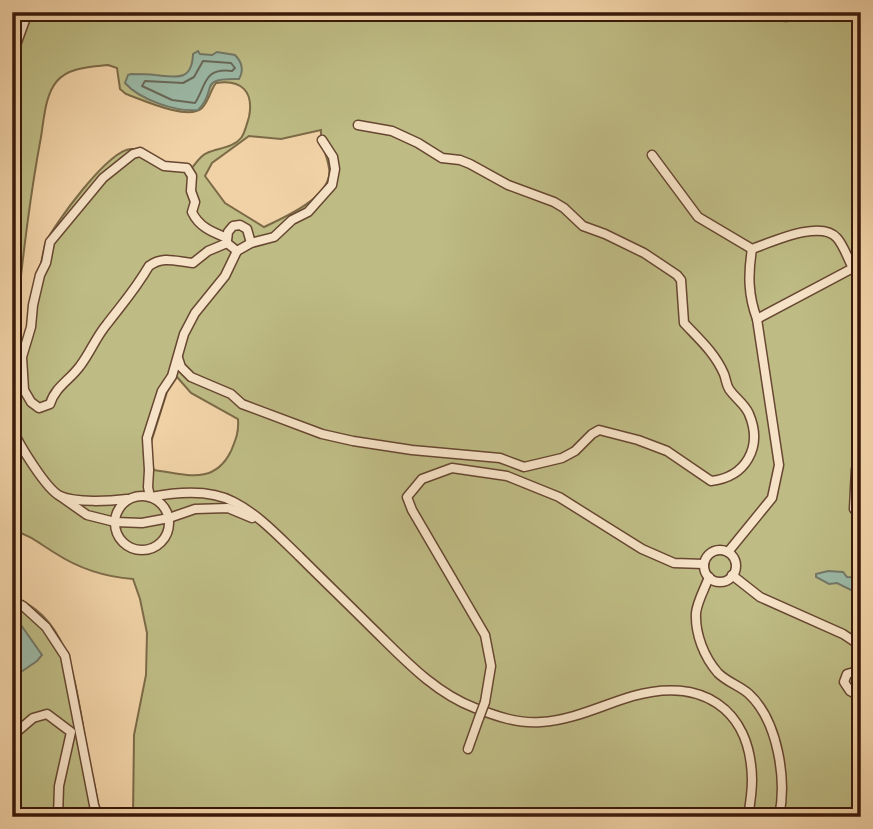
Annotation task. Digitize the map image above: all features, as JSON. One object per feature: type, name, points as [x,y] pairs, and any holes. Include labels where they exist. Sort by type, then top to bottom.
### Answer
[{"type":"lane","points":[[12,56],[28,12]]},
{"type":"lane","points":[[178,358],[181,367],[191,377],[231,394],[242,404],[322,434],[353,442],[500,458],[524,467],[562,458],[575,451],[599,430],[638,440],[667,452],[711,481],[741,470],[753,451],[749,414],[727,386],[725,375],[702,339],[684,323],[683,287],[677,275],[644,253],[583,226],[554,202],[502,182],[460,160],[442,158],[406,137],[376,127],[358,125]]},
{"type":"lane","points":[[130,498],[117,512],[115,522],[121,539],[128,546],[144,550],[159,544],[166,536],[169,518],[165,508],[151,497],[146,447],[162,390],[172,376],[179,347],[190,322],[225,276],[237,251],[251,243],[274,237],[292,220],[308,212],[332,185],[335,169],[333,157],[323,140]]},
{"type":"lane","points":[[237,251],[227,240],[195,220],[192,212],[195,202],[191,191],[192,176],[187,168],[164,166],[140,152],[134,154],[103,178],[50,242],[22,357],[24,390],[31,402],[39,408],[50,404],[56,390],[70,379],[82,364],[106,325],[127,302],[149,266],[155,262],[176,259],[192,263],[227,240],[233,226],[240,225],[247,229],[251,243]]},
{"type":"lane","points":[[652,155],[698,217],[752,249]]},
{"type":"lane","points":[[752,249],[793,234],[823,230],[836,237],[861,282]]},
{"type":"lane","points":[[728,552],[772,498],[779,466],[757,319],[751,303],[748,275],[752,249]]},
{"type":"lane","points":[[757,319],[853,268]]},
{"type":"lane","points":[[12,428],[42,478],[60,496],[87,515],[115,522],[142,523],[195,509],[228,508],[266,524]]},
{"type":"lane","points":[[468,749],[485,702],[491,666],[485,635],[412,510],[407,496],[422,479],[452,468],[507,477],[559,497],[642,549],[674,564],[704,564]]},
{"type":"lane","points":[[856,469],[854,509],[861,516]]},
{"type":"lane","points":[[60,496],[102,502],[141,496],[201,493],[233,501],[266,524],[442,692],[518,722],[566,719],[633,696],[660,691],[705,695],[732,715],[746,745],[752,780],[748,817]]},
{"type":"lane","points":[[709,578],[724,581],[732,575],[735,570],[734,560],[728,552],[713,552],[708,555],[704,564],[709,578],[696,612],[701,648],[719,673],[749,694],[767,716],[778,751],[782,803],[779,817]]},
{"type":"lane","points":[[732,575],[760,597],[843,634],[861,646]]},
{"type":"lane","points":[[12,600],[23,606],[46,627],[65,656],[94,805],[99,817]]},
{"type":"lane","points":[[861,670],[847,674],[844,682],[850,691],[861,697]]},
{"type":"lane","points":[[12,736],[33,718],[47,714],[71,732],[59,786],[58,817]]},
{"type":"shaded area","points":[[12,12],[767,12],[776,19],[789,21],[802,12],[861,12],[861,817],[133,817],[134,735],[146,675],[147,633],[133,579],[103,574],[83,567],[30,537],[12,530]],"holes":[[[108,65],[117,68],[120,89],[126,94],[176,111],[187,112],[202,108],[216,83],[233,83],[248,94],[249,117],[244,133],[238,141],[205,154],[192,168],[170,165],[142,151],[131,149],[109,161],[96,174],[59,220],[45,244],[28,327],[19,354],[13,346],[47,100],[62,76],[88,67]],[[321,130],[329,168],[329,178],[324,188],[306,204],[264,227],[225,203],[205,176],[212,163],[249,136],[281,139]],[[177,377],[191,393],[238,419],[237,435],[231,451],[216,469],[198,475],[154,470],[148,452],[167,392]]]},
{"type":"shaded area","points":[[12,597],[32,607],[47,621],[68,658],[79,701],[100,817],[12,817]]},
{"type":"water","points":[[198,51],[200,54],[212,55],[217,52],[235,55],[242,69],[239,79],[217,80],[213,83],[198,110],[159,104],[140,95],[125,83],[131,74],[182,76],[190,69],[193,54]]},
{"type":"water","points":[[828,571],[843,572],[847,577],[861,578],[861,595],[837,583],[829,584],[816,577],[816,574]]},
{"type":"water","points":[[12,622],[21,625],[42,655],[21,672],[20,679],[12,690]]}]
